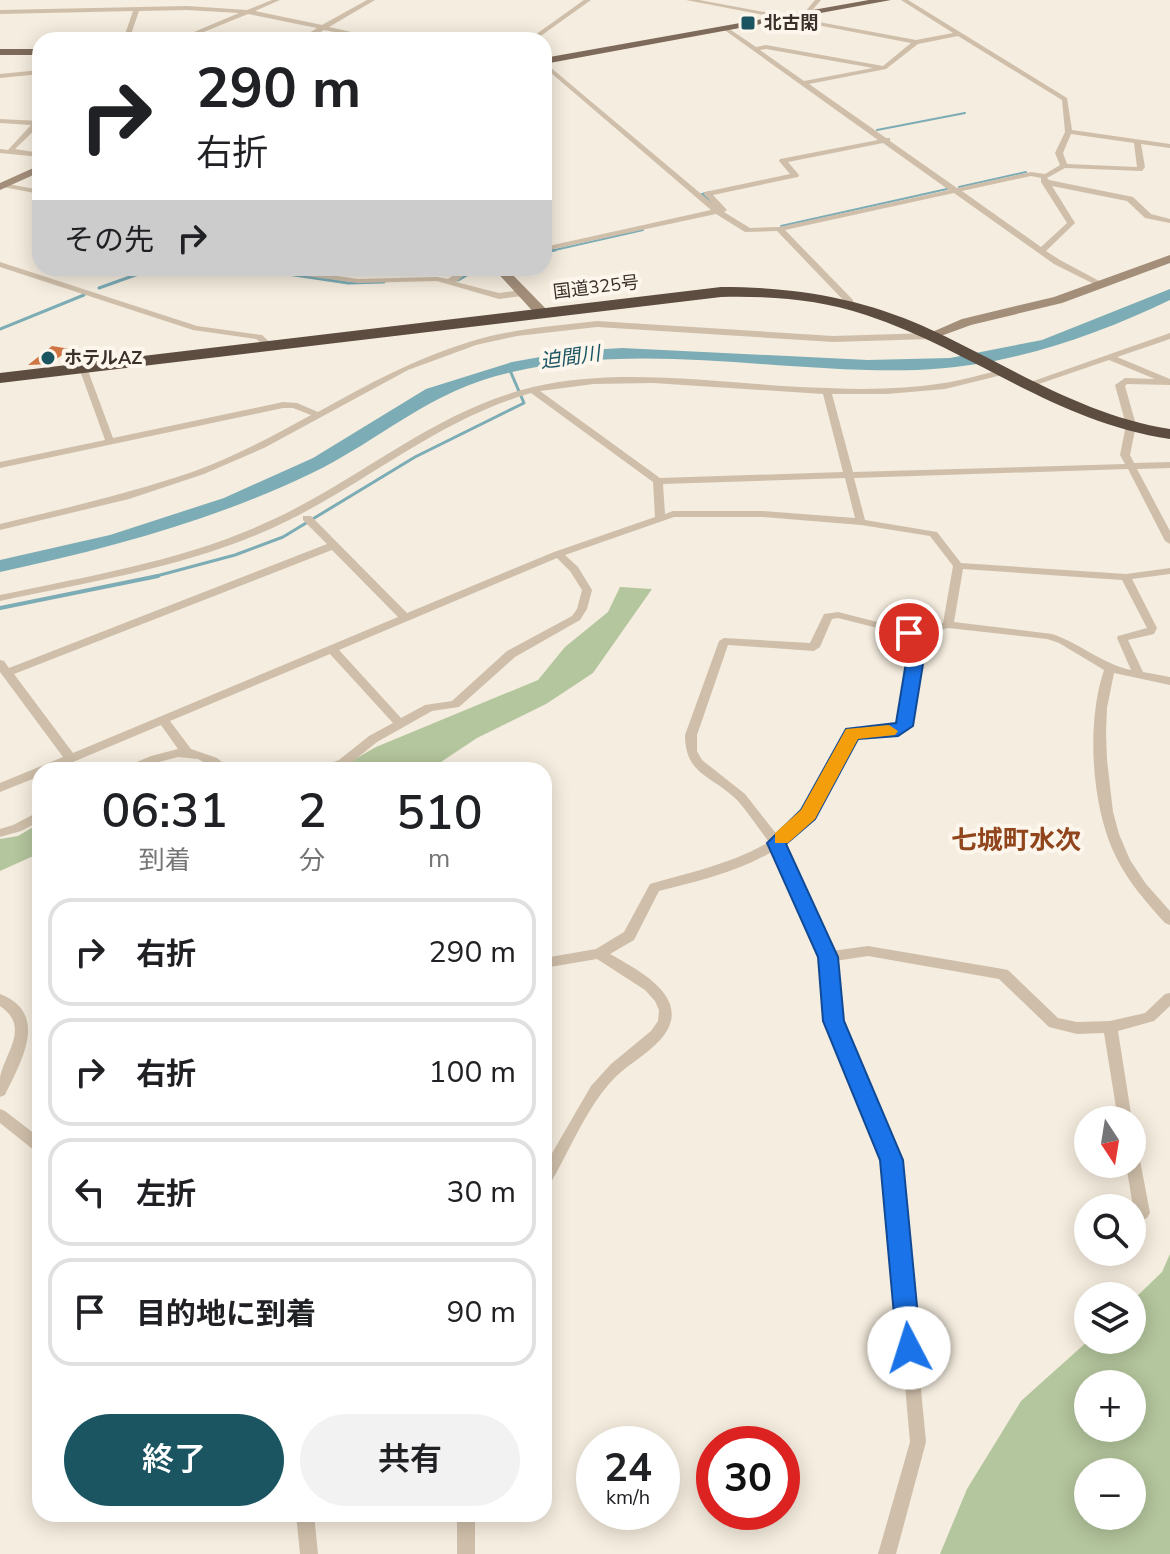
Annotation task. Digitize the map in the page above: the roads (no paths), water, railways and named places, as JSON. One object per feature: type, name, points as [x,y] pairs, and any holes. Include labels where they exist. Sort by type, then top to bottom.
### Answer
[{"type":"highway","name":"国道325号","points":[[2,377],[751,290],[798,292],[850,302],[894,317],[1095,417],[1130,428],[1170,434]]},
{"type":"main road","points":[[552,61],[886,0]]},
{"type":"main road","points":[[0,52],[32,52]]},
{"type":"street","points":[[79,10],[83,0]]},
{"type":"street","points":[[157,9],[159,0]]},
{"type":"street","points":[[198,32],[277,0]]},
{"type":"street","points":[[315,32],[372,0]]},
{"type":"street","points":[[542,32],[588,0]]},
{"type":"street","points":[[689,0],[916,42],[959,34]]},
{"type":"street","points":[[806,14],[818,0]]},
{"type":"street","points":[[904,0],[1065,99],[1069,132],[1059,153],[1064,166]]},
{"type":"street","points":[[0,12],[157,9],[249,12],[346,32]]},
{"type":"street","points":[[129,32],[136,10]]},
{"type":"street","points":[[726,29],[1042,250],[1100,285]]},
{"type":"street","points":[[805,83],[884,68],[916,42]]},
{"type":"street","points":[[756,49],[766,47],[884,68]]},
{"type":"street","points":[[552,69],[717,211],[748,230],[779,229],[1031,174],[1130,199],[1148,216],[1170,221]]},
{"type":"street","points":[[0,76],[32,73]]},
{"type":"street","points":[[0,121],[32,123]]},
{"type":"street","points":[[14,152],[11,149],[32,130]]},
{"type":"street","points":[[1069,132],[1170,146]]},
{"type":"street","points":[[552,247],[717,211],[723,209],[708,194],[797,174],[783,161],[887,140]]},
{"type":"street","points":[[1046,179],[1064,166],[1141,168],[1137,141]]},
{"type":"street","points":[[0,151],[32,154]]},
{"type":"street","points":[[3,186],[32,172]]},
{"type":"street","points":[[1042,250],[1071,223],[1046,179]]},
{"type":"street","points":[[3,186],[32,191]]},
{"type":"street","points":[[779,229],[850,302]]},
{"type":"street","points":[[0,527],[125,497],[201,472],[244,455],[426,359],[493,338],[556,326],[620,324],[833,339],[930,336],[967,322],[1043,305],[1170,259]]},
{"type":"street","points":[[0,264],[32,274]]},
{"type":"street","points":[[37,276],[186,325],[259,337],[270,346]]},
{"type":"street","points":[[321,276],[358,281],[423,277],[451,281],[499,296],[522,293]]},
{"type":"street","points":[[451,281],[458,276]]},
{"type":"street","points":[[506,276],[543,314]]},
{"type":"street","points":[[1027,385],[1170,336]]},
{"type":"street","points":[[1112,358],[1167,382]]},
{"type":"street","points":[[83,368],[110,442]]},
{"type":"street","points":[[0,598],[165,561],[234,540],[300,510],[457,420],[533,390],[651,379],[827,392],[913,391],[959,384],[1000,371]]},
{"type":"street","points":[[1167,382],[1121,383],[1130,428],[1125,455],[1170,541]]},
{"type":"street","points":[[533,390],[658,481],[1170,465]]},
{"type":"street","points":[[827,392],[861,522]]},
{"type":"street","points":[[0,465],[283,405],[294,405],[318,415]]},
{"type":"street","points":[[658,481],[660,519]]},
{"type":"street","points":[[64,762],[558,554],[673,514],[763,514],[861,522],[933,534],[958,566],[948,625]]},
{"type":"street","points":[[307,518],[405,618]]},
{"type":"street","points":[[71,759],[3,669],[332,546]]},
{"type":"street","points":[[344,762],[373,739],[429,708],[455,704],[511,654],[576,618],[587,590],[574,569],[558,554]]},
{"type":"street","points":[[958,566],[1126,577],[1170,571]]},
{"type":"street","points":[[1126,577],[1152,628],[1150,632],[1122,638],[1138,673]]},
{"type":"street","points":[[887,1554],[918,1442],[892,1160],[834,1021],[828,957],[776,843],[741,797],[697,763],[691,751],[691,735],[700,706],[724,641],[814,647],[828,616],[838,615],[920,633],[948,625],[1048,636],[1063,641],[1110,669],[1170,681]]},
{"type":"street","points":[[552,962],[599,954],[629,936],[655,887],[728,870],[776,843],[808,815],[852,733],[898,730],[904,726],[920,633]]},
{"type":"street","points":[[332,649],[400,724]]},
{"type":"street","points":[[1110,669],[1100,705],[1111,829],[1119,852],[1138,884],[1170,920]]},
{"type":"street","points":[[163,720],[187,752]]},
{"type":"street","points":[[148,762],[174,751],[211,758],[216,762]]},
{"type":"street","points":[[0,788],[32,775]]},
{"type":"street","points":[[0,833],[32,820]]},
{"type":"street","points":[[828,957],[868,951],[1003,974],[1054,1023],[1077,1028],[1110,1027],[1149,1017],[1170,998]]},
{"type":"street","points":[[552,1167],[601,1084],[660,1032],[666,1012],[663,999],[646,982],[599,954]]},
{"type":"street","points":[[0,999],[21,1017],[32,1036],[0,1091]]},
{"type":"street","points":[[1110,1027],[1123,1106]]},
{"type":"street","points":[[0,1115],[32,1141]]},
{"type":"street","points":[[306,1522],[309,1554]]},
{"type":"street","points":[[466,1522],[466,1554]]},
{"type":"waterway","points":[[877,130],[965,113]]},
{"type":"waterway","points":[[959,187],[1026,172]]},
{"type":"waterway","points":[[781,226],[947,189]]},
{"type":"waterway","points":[[710,192],[702,194],[713,203]]},
{"type":"waterway","points":[[554,250],[643,230]]},
{"type":"waterway","points":[[99,288],[133,276]]},
{"type":"waterway","points":[[301,276],[348,283],[384,282]]},
{"type":"waterway","points":[[458,280],[465,276]]},
{"type":"waterway","name":"迫間川","points":[[0,566],[117,539],[231,501],[319,462],[432,393],[512,367],[574,356],[622,352],[868,365],[950,363],[1015,352],[1079,333],[1170,294]]},
{"type":"waterway","points":[[0,329],[84,295]]},
{"type":"waterway","points":[[152,577],[235,555],[283,537],[415,457],[524,403],[509,368]]},
{"type":"waterway","points":[[152,577],[158,576]]},
{"type":"waterway","points":[[0,608],[152,577]]},
{"type":"place","name":"北古閑","points":[[748,23]]},
{"type":"place","name":"ホテルAZ","points":[[48,358]]},
{"type":"district","name":"七城町水次","points":[[1016,840]]}]
